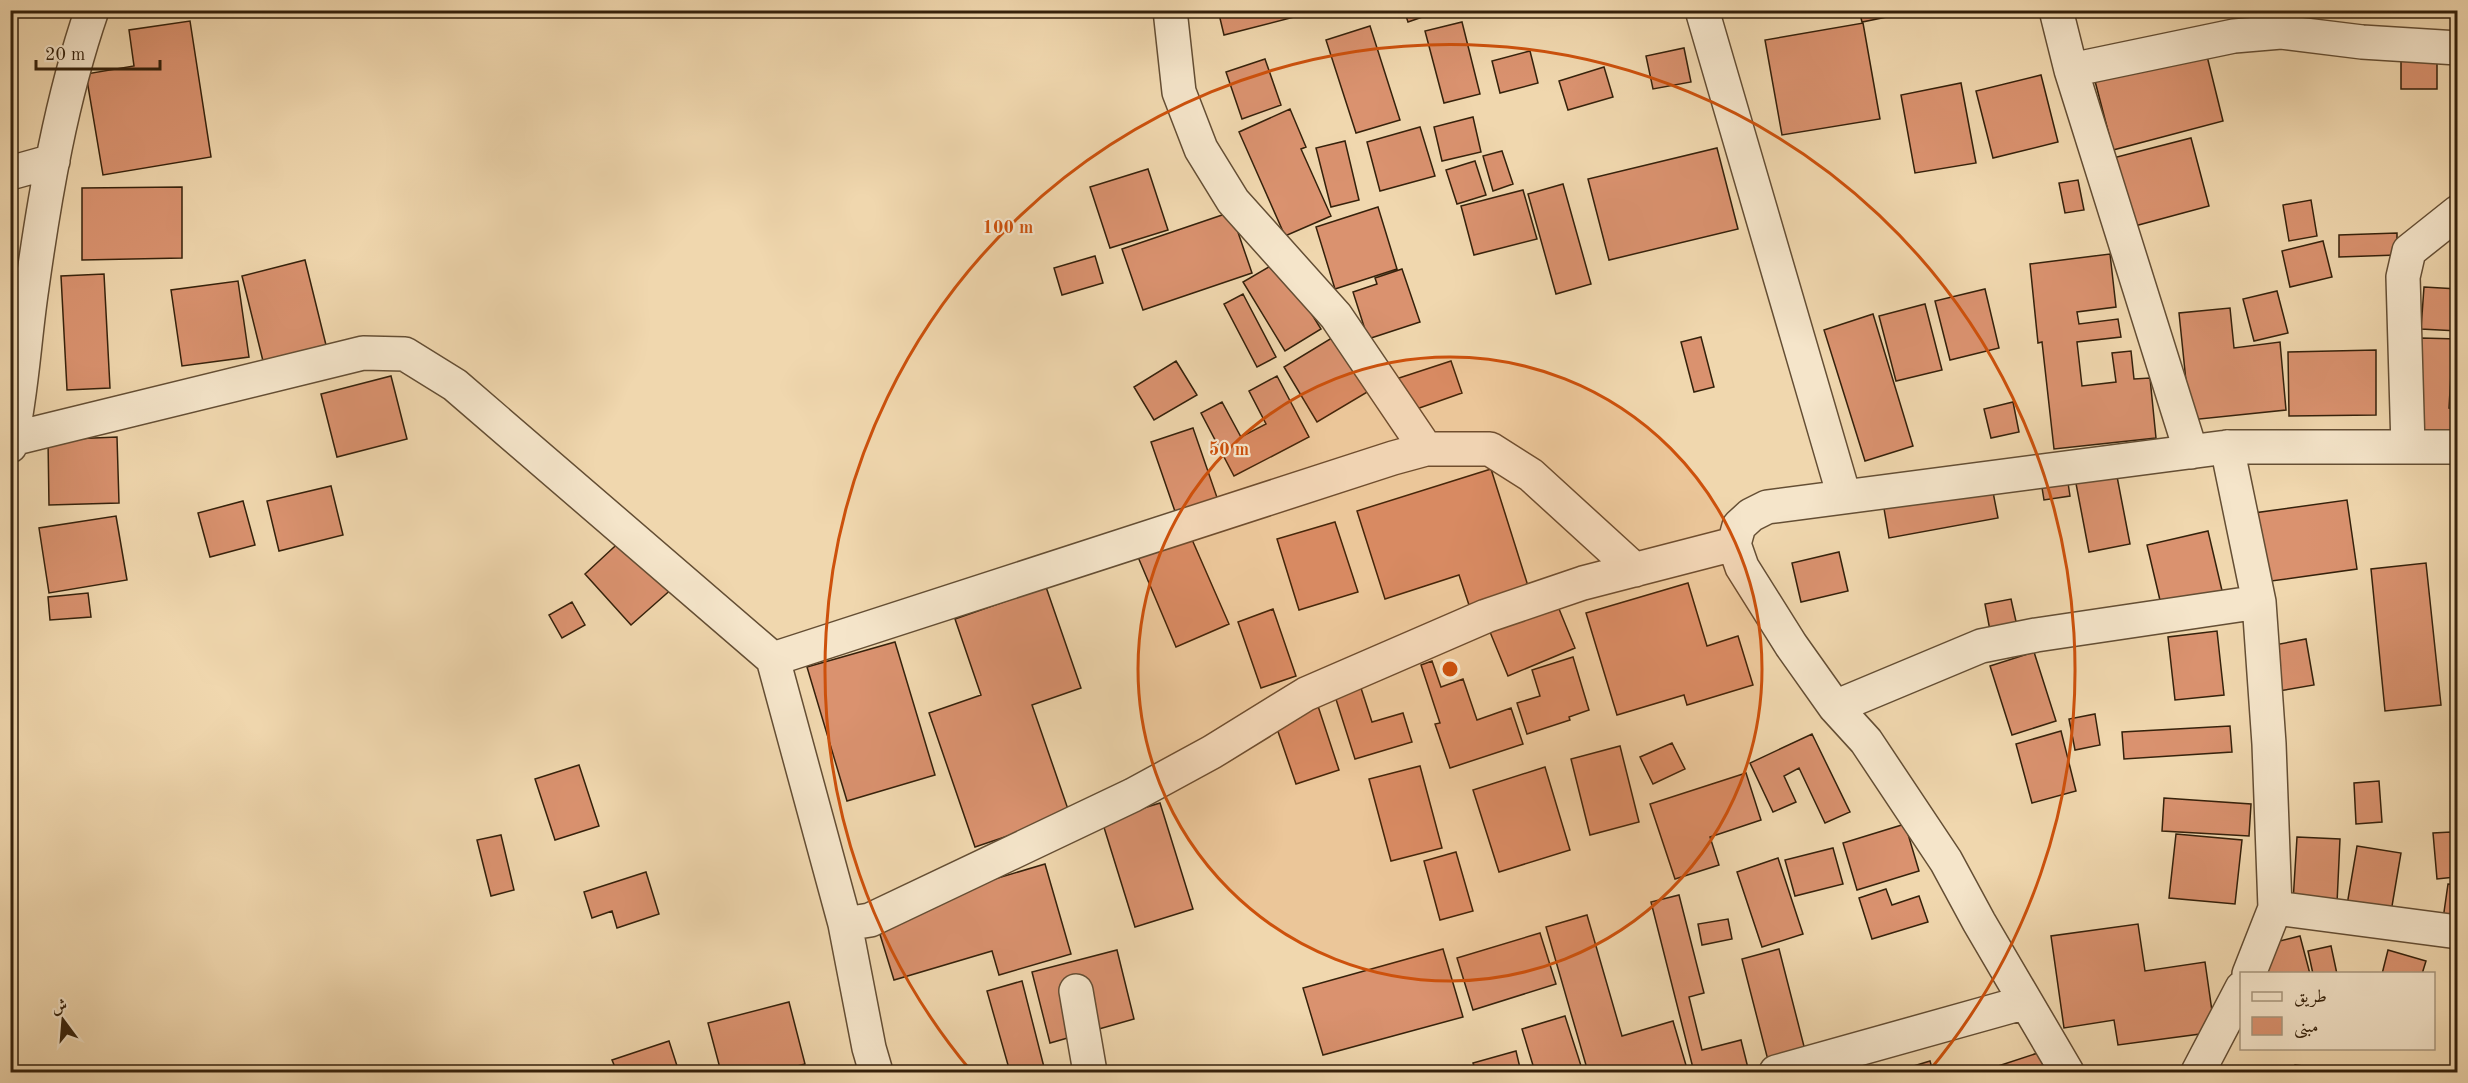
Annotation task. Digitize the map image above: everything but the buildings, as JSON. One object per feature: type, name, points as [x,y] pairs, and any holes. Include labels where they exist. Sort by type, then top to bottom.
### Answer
[{"type":"street","points":[[92,10],[73,64],[53,161],[32,286],[11,442],[363,353],[405,354],[455,385],[773,659],[845,924],[869,1048],[876,1072]]},
{"type":"street","points":[[1170,10],[1179,92],[1202,149],[1233,201],[1336,316],[1426,449]]},
{"type":"street","points":[[1702,10],[1844,496]]},
{"type":"street","points":[[2056,10],[2071,70],[2192,452]]},
{"type":"street","points":[[2071,70],[2234,36],[2281,32],[2362,42],[2457,48]]},
{"type":"street","points":[[10,173],[53,161]]},
{"type":"street","points":[[2408,447],[2403,277],[2409,251],[2457,212]]},
{"type":"street","points":[[2227,447],[2259,602],[2269,744],[2275,908],[2250,972]]},
{"type":"street","points":[[2067,1072],[1946,861],[1866,741],[1835,707],[1785,636],[1742,567],[1734,544],[1739,525],[1751,515],[1767,507],[2227,447],[2457,447]]},
{"type":"street","points":[[773,659],[1392,458],[1426,449],[1490,449],[1531,475],[1635,570]]},
{"type":"street","points":[[845,924],[870,920],[1133,795],[1212,752],[1306,694],[1485,616],[1583,583],[1734,544]]},
{"type":"street","points":[[1835,707],[1981,646],[2036,635],[2259,602]]},
{"type":"street","points":[[2275,908],[2457,932]]},
{"type":"street","points":[[2198,1072],[2240,990]]},
{"type":"street","points":[[1076,991],[1090,1072]]},
{"type":"street","points":[[1776,1072],[2026,1002]]}]
